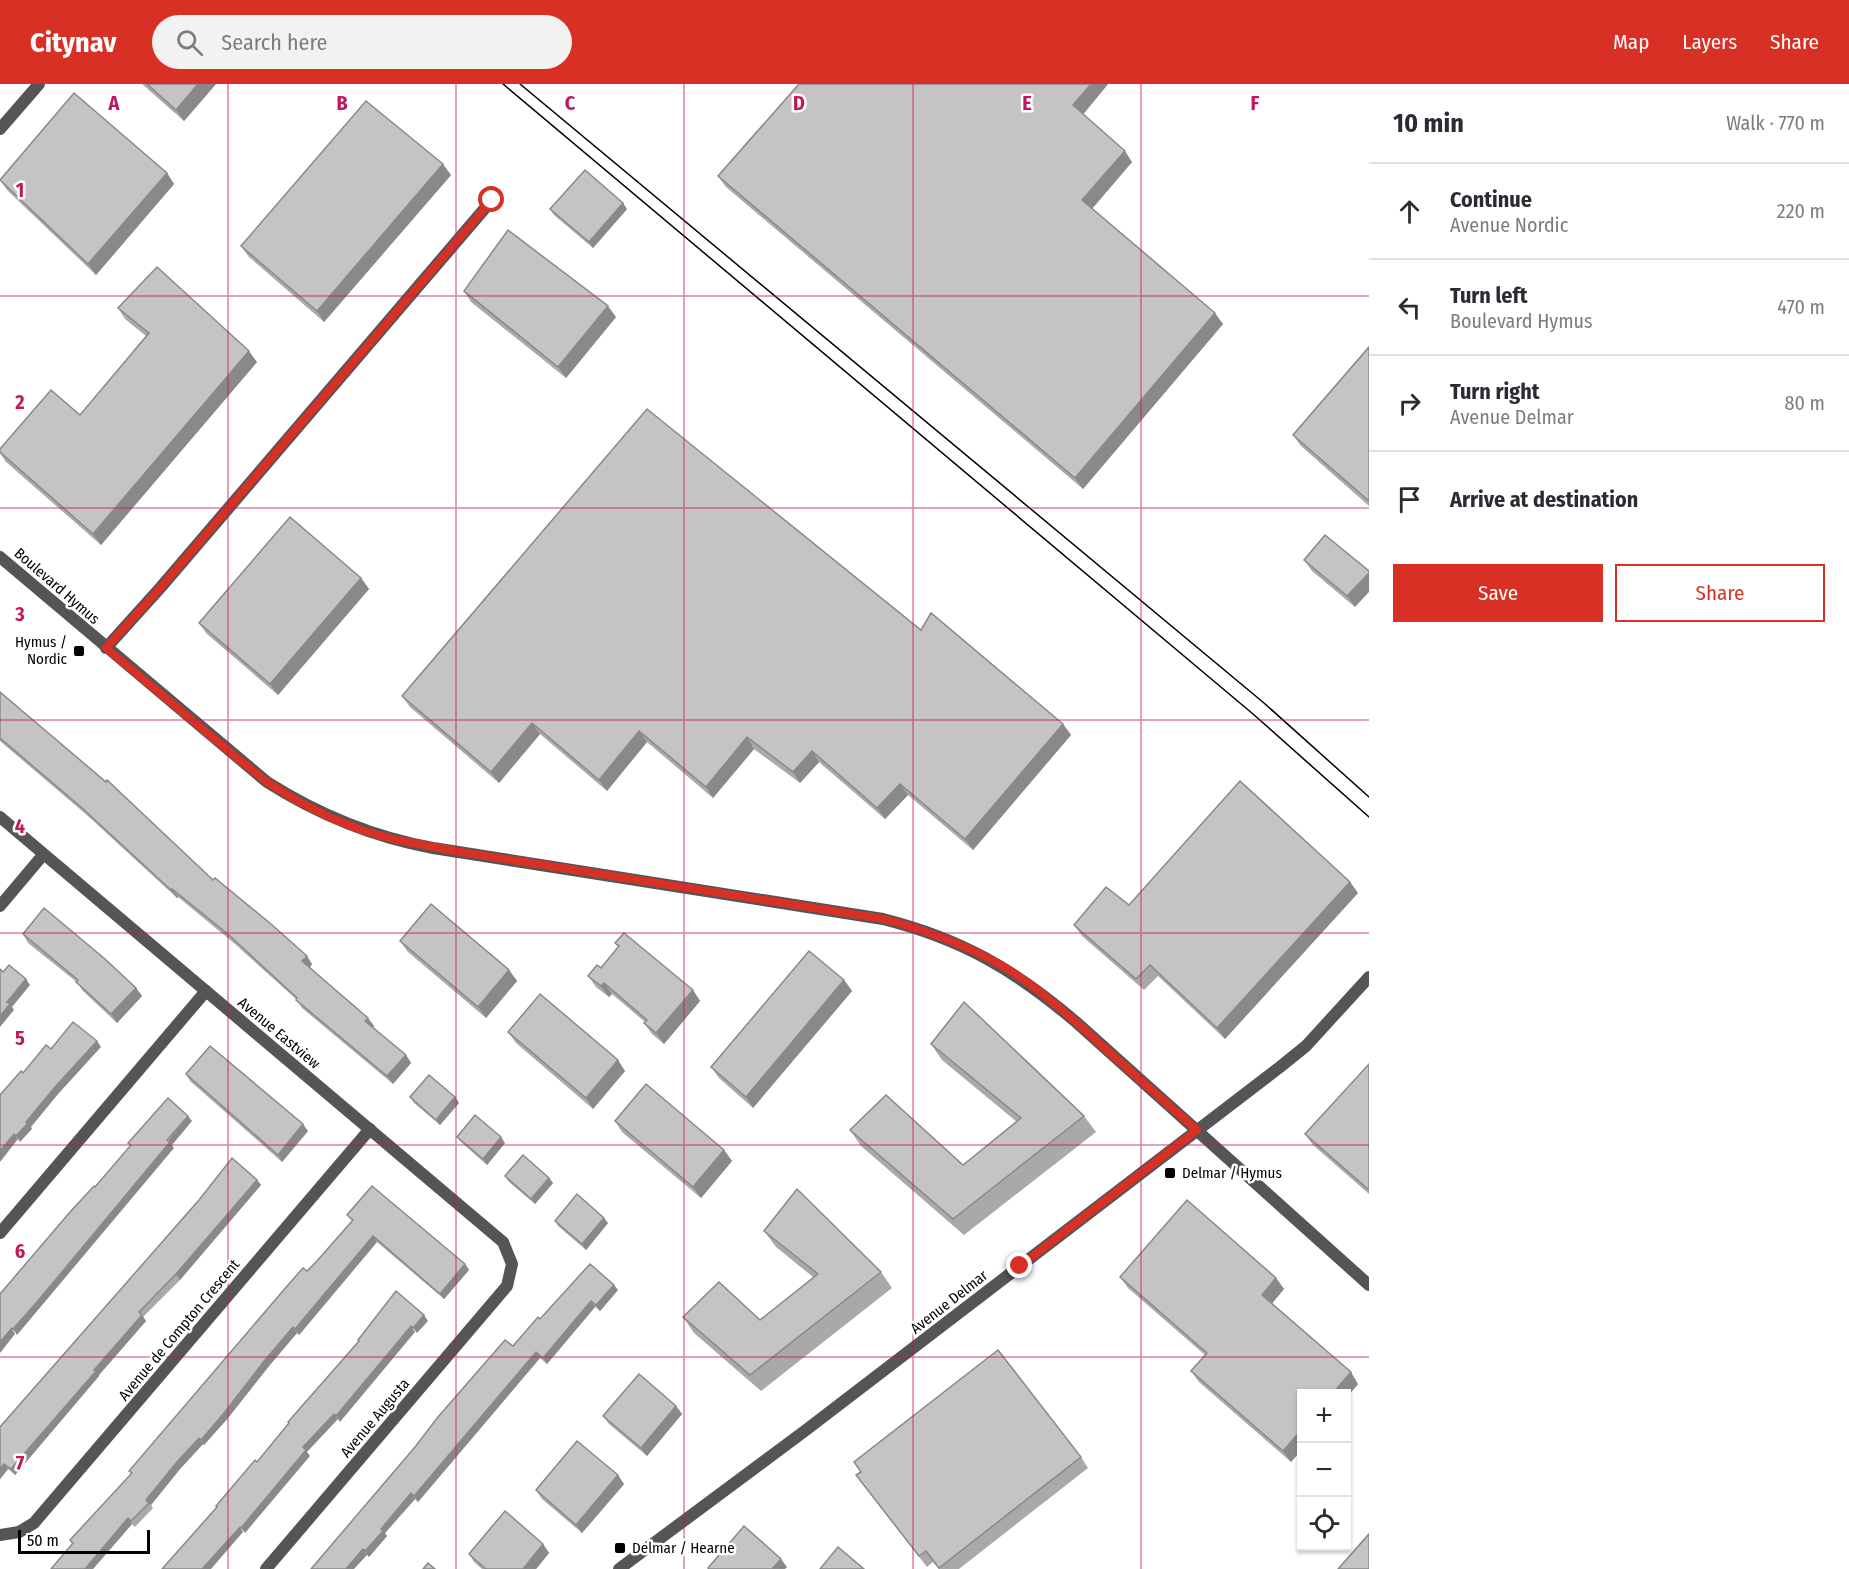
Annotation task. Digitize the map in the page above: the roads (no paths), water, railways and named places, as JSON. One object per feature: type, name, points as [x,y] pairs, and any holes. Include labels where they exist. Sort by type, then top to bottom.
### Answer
[{"type":"street","points":[[0,129],[39,84]]},
{"type":"street","points":[[106,648],[169,578],[492,200]]},
{"type":"street","name":"Boulevard Hymus","points":[[0,557],[267,782],[310,808],[361,830],[444,850],[864,915],[915,928],[965,947],[995,962],[1030,985],[1076,1022],[1369,1285]]},
{"type":"street","name":"Avenue Eastview","points":[[0,817],[503,1242],[512,1264],[507,1286]]},
{"type":"street","points":[[0,906],[43,855]]},
{"type":"street","name":"Avenue Delmar","points":[[619,1569],[806,1430],[1306,1046],[1369,976]]},
{"type":"street","points":[[0,1233],[206,991]]},
{"type":"street","name":"Avenue de Compton Crescent","points":[[0,1535],[19,1532],[34,1523],[370,1129]]},
{"type":"street","name":"Avenue Augusta","points":[[266,1569],[507,1286]]},
{"type":"tram line","points":[[503,84],[1253,714],[1369,817]]},
{"type":"tram line","points":[[520,84],[1264,703],[1369,797]]},
{"type":"place","name":"Hymus / Nordic","points":[[79,651]]},
{"type":"place","name":"Delmar / Hymus","points":[[1170,1173]]},
{"type":"place","name":"Delmar / Hearne","points":[[620,1548]]}]
